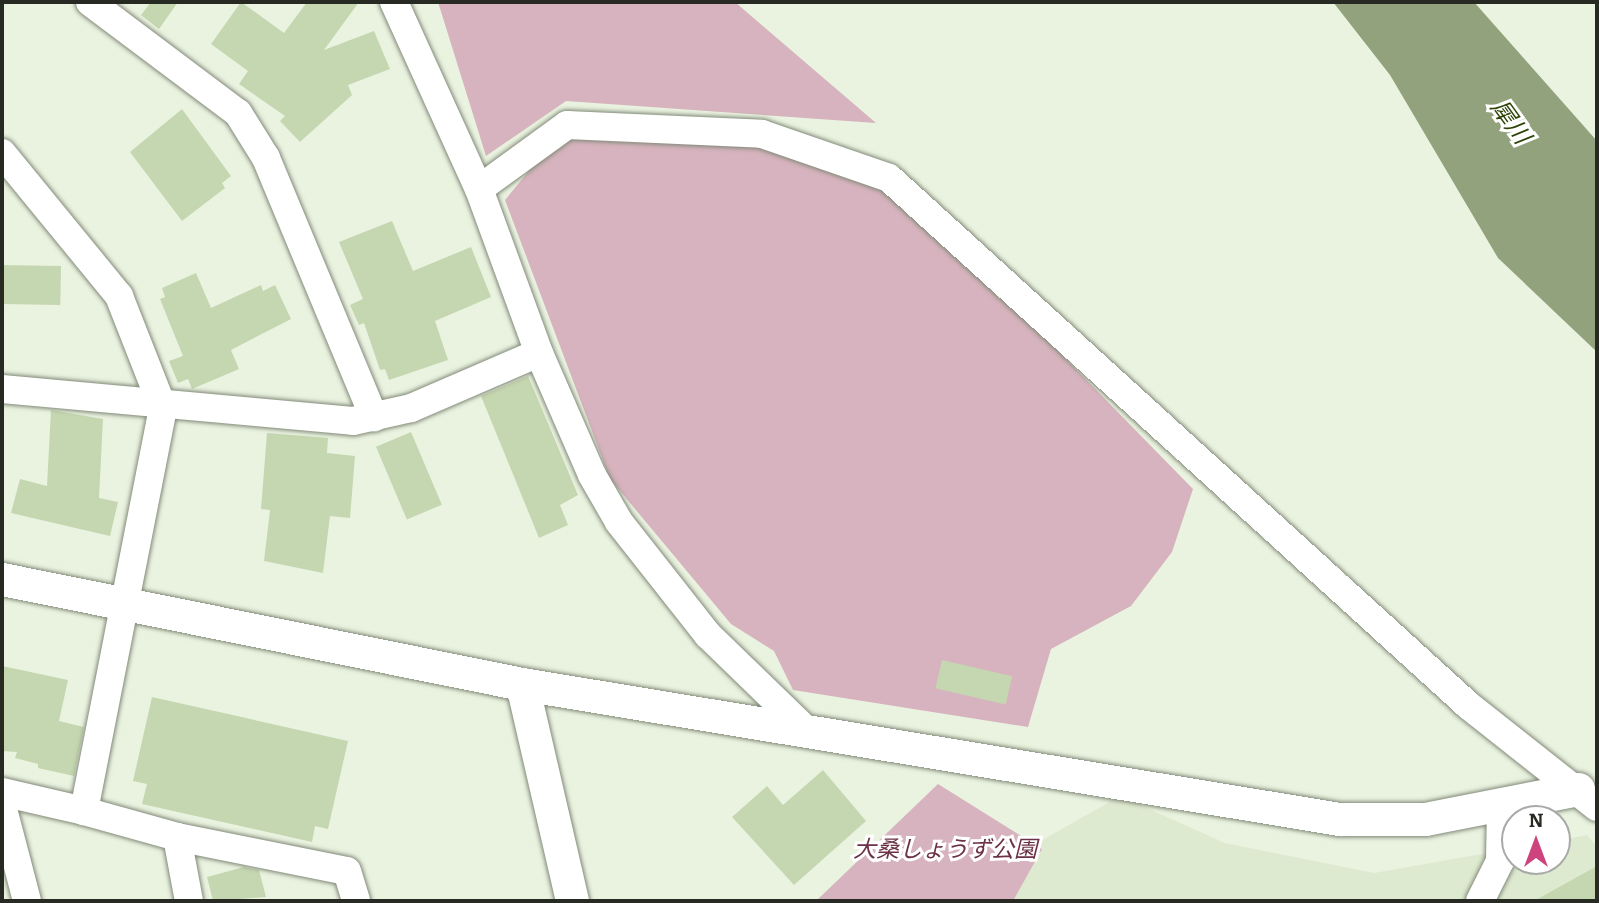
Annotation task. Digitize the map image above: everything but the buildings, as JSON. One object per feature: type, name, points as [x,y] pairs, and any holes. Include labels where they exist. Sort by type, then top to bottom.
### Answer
[{"type":"street","points":[[90,2],[238,113],[266,158],[374,417]]},
{"type":"street","points":[[394,2],[479,189],[539,353],[592,475],[619,522],[708,635],[809,733]]},
{"type":"street","points":[[479,189],[567,125],[762,134],[889,178],[1469,706],[1591,793]]},
{"type":"street","points":[[2,153],[119,296],[163,408],[127,606],[84,811]]},
{"type":"street","points":[[2,389],[163,408],[353,421],[411,408],[539,353]]},
{"type":"street","points":[[2,579],[522,684],[809,733],[892,741],[966,760],[1339,819],[1425,819],[1501,808],[1500,861],[1480,901]]},
{"type":"street","points":[[522,684],[572,901]]},
{"type":"street","points":[[2,792],[177,837],[347,871],[356,901]]},
{"type":"street","points":[[1519,805],[1591,793]]},
{"type":"street","points":[[2,805],[27,901]]},
{"type":"street","points":[[177,837],[189,901]]},
{"type":"shaded area","points":[[1120,796],[1225,843],[1374,873],[1501,850],[1501,875],[1571,875],[1571,838],[1587,835],[1597,847],[1597,901],[976,901],[1000,864]]},
{"type":"green space","points":[[438,2],[735,2],[876,123],[566,101],[486,156]]},
{"type":"green space","points":[[567,125],[762,134],[889,178],[1193,489],[1172,552],[1131,606],[1051,649],[1028,727],[793,690],[774,651],[731,624],[610,479],[505,200]]},
{"type":"green space","name":"大桑しょうず公園","points":[[938,784],[1042,849],[1013,901],[816,901]]},
{"type":"water","name":"犀川","points":[[1333,2],[1474,2],[1597,141],[1597,352],[1498,258],[1390,75]]}]
